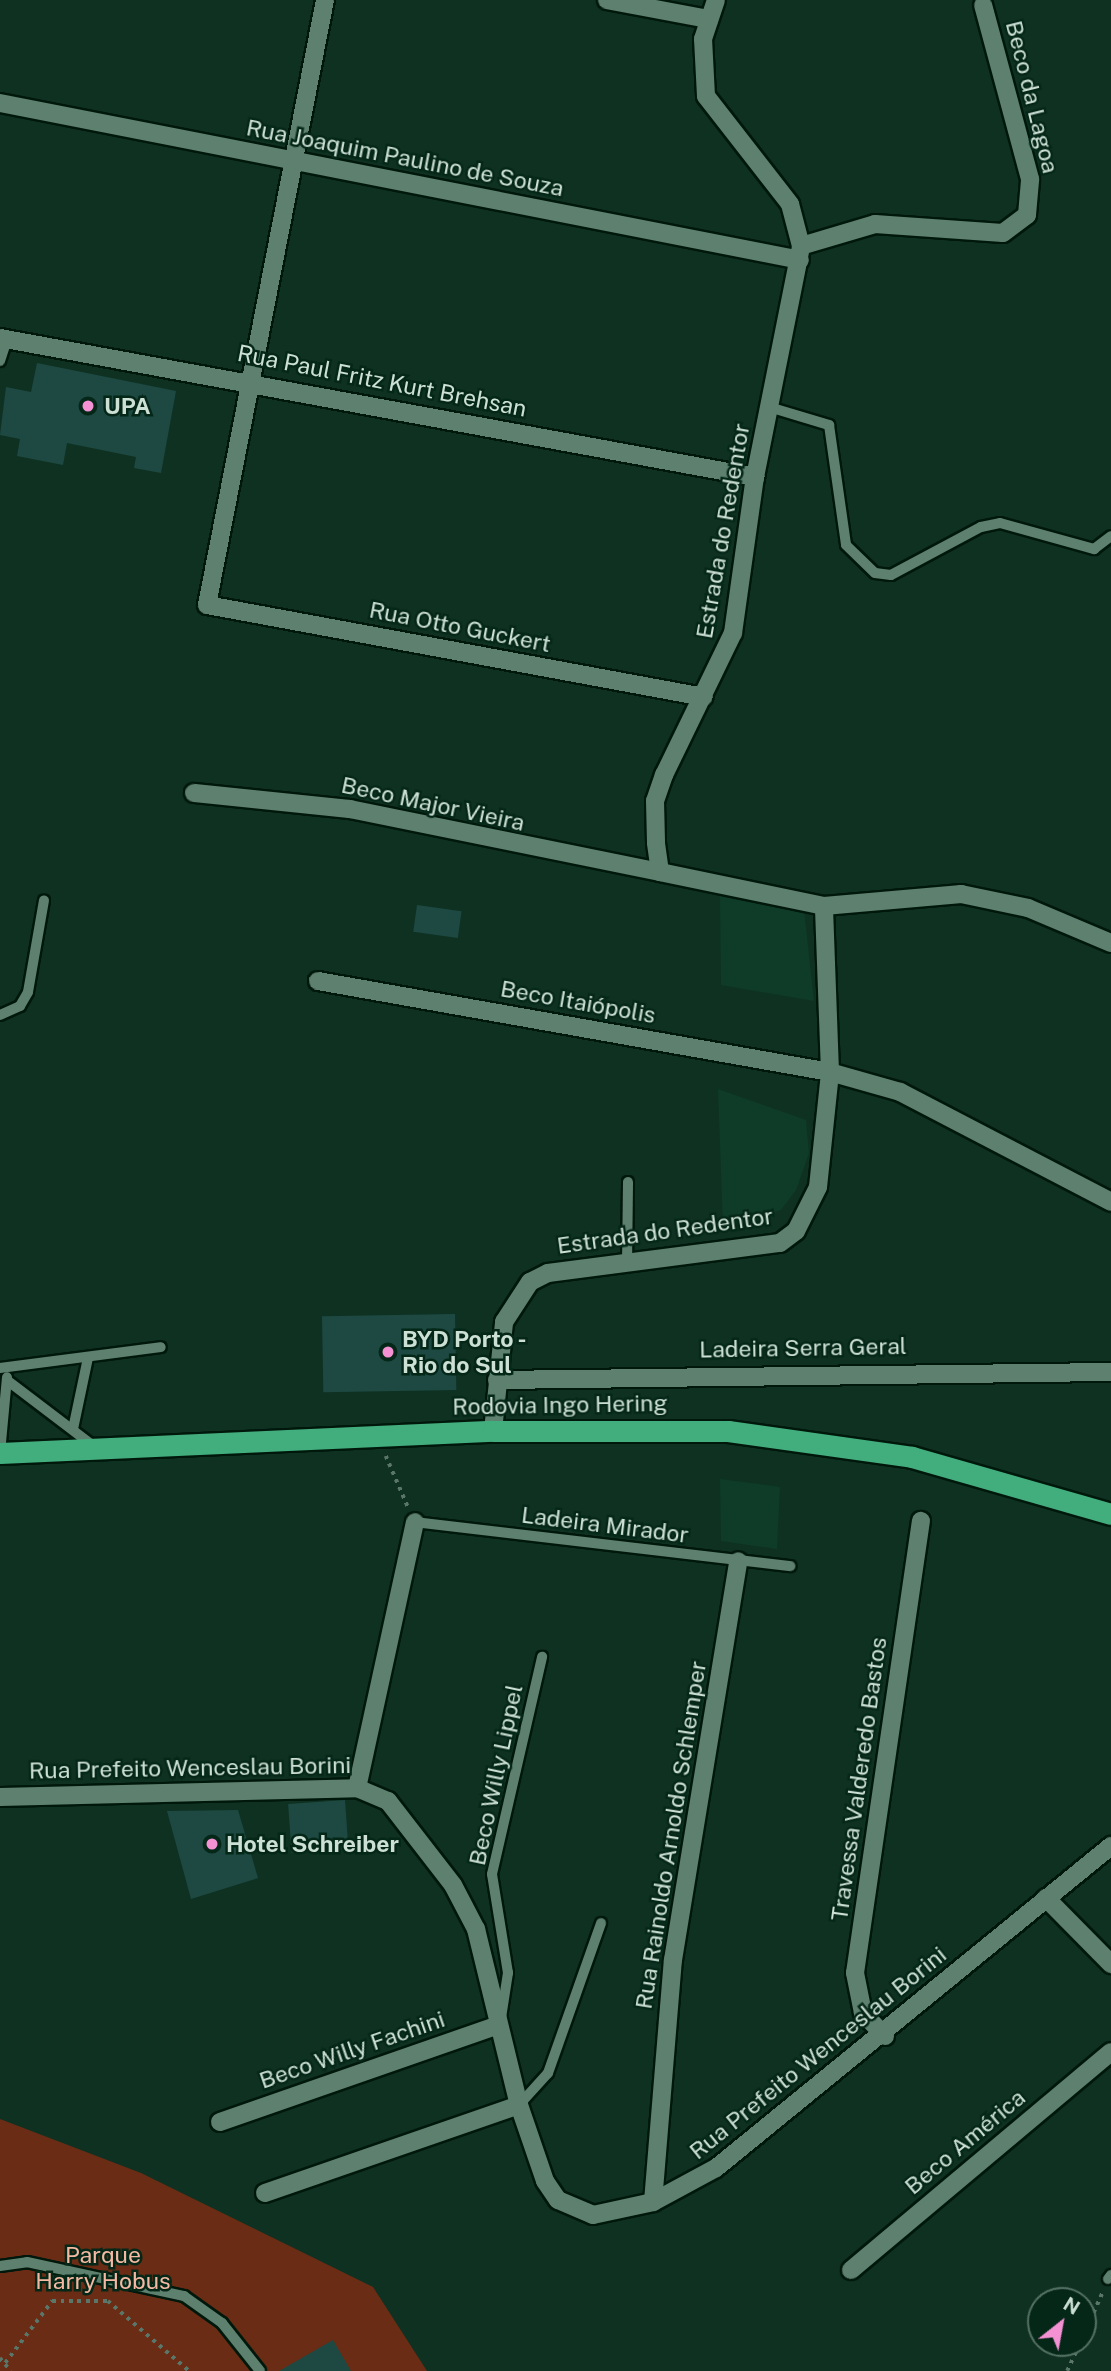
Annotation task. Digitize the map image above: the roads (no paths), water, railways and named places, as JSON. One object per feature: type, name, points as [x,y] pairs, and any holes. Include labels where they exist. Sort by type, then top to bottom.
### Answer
[{"type":"highway","name":"Rodovia Ingo Hering","points":[[0,1453],[376,1434],[492,1431],[728,1432],[828,1443],[950,1466],[1111,1514]]},
{"type":"street","points":[[251,381],[325,0]]},
{"type":"street","points":[[607,0],[709,19]]},
{"type":"street","name":"Estrada do Redentor","points":[[660,872],[656,801],[733,634],[755,477],[801,253],[790,204],[706,96],[701,68],[709,19],[716,0]]},
{"type":"street","name":"Beco da Lagoa","points":[[801,253],[875,224],[1003,233],[1027,215],[1030,179],[983,5]]},
{"type":"street","name":"Rua Joaquim Paulino de Souza","points":[[0,103],[294,161],[801,253]]},
{"type":"street","name":"Rua Paul Fritz Kurt Brehsan","points":[[3,338],[251,381],[755,477]]},
{"type":"street","name":"Rua Otto Guckert","points":[[251,381],[207,605],[704,697]]},
{"type":"street","name":"Beco Major Vieira","points":[[194,793],[350,809],[660,872]]},
{"type":"street","points":[[660,872],[824,906],[961,894],[1028,908],[1111,943]]},
{"type":"street","name":"Estrada do Redentor","points":[[492,1431],[503,1322],[530,1282],[548,1273],[627,1265],[780,1243],[796,1231],[818,1187],[830,1072],[824,906]]},
{"type":"street","name":"Beco Itaiópolis","points":[[318,981],[830,1072],[900,1092],[1111,1202]]},
{"type":"street","name":"Ladeira Serra Geral","points":[[497,1380],[1111,1372]]},
{"type":"street","name":"Travessa Valderedo Bastos","points":[[885,2036],[863,2013],[855,1973],[921,1521]]},
{"type":"street","points":[[357,1788],[415,1522]]},
{"type":"street","name":"Rua Rainoldo Arnoldo Schlemper","points":[[653,2202],[673,1960],[738,1561]]},
{"type":"street","name":"Rua Prefeito Wenceslau Borini","points":[[0,1797],[357,1788],[373,1791],[401,1813],[453,1885],[476,1929],[519,2105],[558,2200],[593,2215],[653,2202],[716,2168],[885,2036],[1111,1846]]},
{"type":"street","points":[[1046,1898],[1111,1964]]},
{"type":"street","name":"Beco Willy Fachini","points":[[220,2122],[499,2025]]},
{"type":"street","name":"Beco América","points":[[851,2270],[1111,2052]]},
{"type":"street","points":[[265,2193],[519,2105]]},
{"type":"lane","points":[[0,361],[3,338]]},
{"type":"lane","points":[[769,407],[818,417],[834,433],[846,545],[875,573],[891,575],[981,527],[1000,523],[1094,550],[1111,536]]},
{"type":"lane","points":[[0,1014],[20,1006],[28,992],[44,900]]},
{"type":"lane","points":[[627,1265],[628,1182]]},
{"type":"lane","points":[[0,1453],[8,1381],[3,1368],[161,1347]]},
{"type":"lane","points":[[73,1429],[88,1358]]},
{"type":"lane","points":[[8,1381],[99,1449]]},
{"type":"lane","name":"Ladeira Mirador","points":[[415,1522],[790,1566]]},
{"type":"lane","name":"Beco Willy Lippel","points":[[499,2025],[508,1981],[492,1874],[542,1657]]},
{"type":"lane","points":[[519,2105],[548,2073],[601,1923]]},
{"type":"lane","points":[[0,2266],[27,2262],[184,2296],[222,2323],[260,2371]]},
{"type":"place","name":"UPA","points":[[88,406]]},
{"type":"place","name":"BYD Porto - Rio do Sul","points":[[388,1352]]},
{"type":"place","name":"Hotel Schreiber","points":[[212,1844]]},
{"type":"park label","name":"Parque Harry Hobus","points":[[103,2268]]}]
